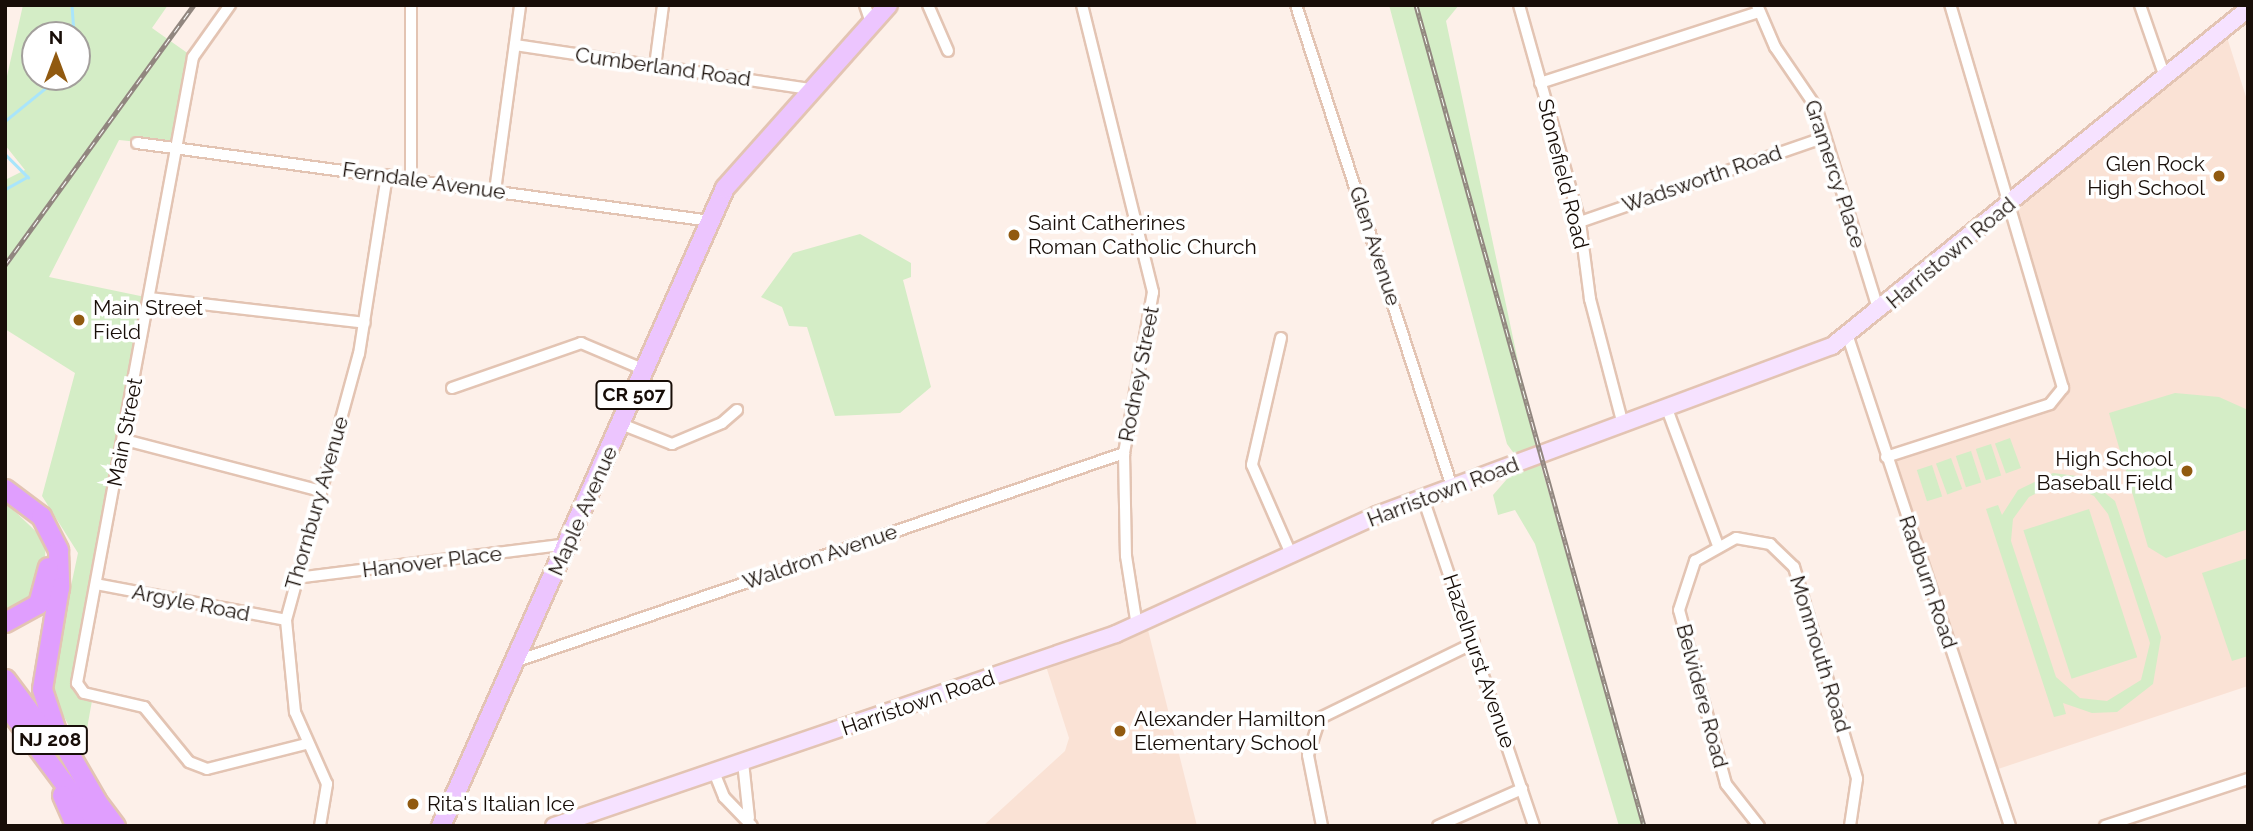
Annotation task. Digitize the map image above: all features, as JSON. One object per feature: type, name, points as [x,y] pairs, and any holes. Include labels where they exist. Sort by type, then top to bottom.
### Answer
[{"type":"highway","points":[[5,489],[41,516],[58,550],[59,587],[42,689],[56,731],[96,800]]},
{"type":"highway","points":[[5,502],[38,532],[48,574],[38,604],[5,622]]},
{"type":"highway","name":"NJ 208","points":[[5,679],[115,826]]},
{"type":"highway","points":[[10,710],[76,826]]},
{"type":"highway","name":"NJ 208","points":[[10,710],[96,826]]},
{"type":"main road","name":"Maple Avenue","points":[[441,826],[517,661],[711,221],[737,170],[810,89],[868,14],[888,5]]},
{"type":"street","name":"Main Street","points":[[230,5],[192,57],[125,440],[77,683],[93,695],[144,707],[189,762],[207,769],[306,744]]},
{"type":"street","points":[[411,5],[411,179]]},
{"type":"street","points":[[495,191],[520,5]]},
{"type":"street","points":[[655,66],[663,5]]},
{"type":"street","points":[[928,5],[948,51]]},
{"type":"street","name":"Rodney Street","points":[[1082,5],[1153,292],[1124,453],[1126,556],[1137,625]]},
{"type":"street","name":"Glen Avenue","points":[[1296,5],[1452,486]]},
{"type":"street","name":"Stonefield Road","points":[[1519,5],[1580,222],[1590,299],[1623,425]]},
{"type":"street","points":[[1886,457],[2050,404],[2060,395],[2063,379],[2012,202],[1950,5]]},
{"type":"street","points":[[2140,5],[2165,77]]},
{"type":"street","points":[[1540,83],[1758,8]]},
{"type":"street","name":"Gramercy Place","points":[[1758,8],[1775,47],[1806,86],[1825,137],[1879,313]]},
{"type":"street","name":"Harristown Road","points":[[554,826],[1137,625],[1452,486],[1667,409],[1848,337],[2248,9]]},
{"type":"street","name":"Cumberland Road","points":[[515,45],[810,89]]},
{"type":"street","name":"Wadsworth Road","points":[[1580,222],[1825,137]]},
{"type":"street","name":"Ferndale Avenue","points":[[137,143],[177,146],[711,221]]},
{"type":"street","name":"Thornbury Avenue","points":[[320,826],[327,784],[306,744],[290,689],[286,620],[365,323],[387,176]]},
{"type":"street","points":[[150,298],[365,323]]},
{"type":"street","name":"Radburn Road","points":[[1848,337],[2010,826]]},
{"type":"street","points":[[1282,338],[1252,465],[1292,556]]},
{"type":"street","points":[[452,388],[581,343],[645,370]]},
{"type":"street","points":[[1667,409],[1717,544]]},
{"type":"street","points":[[621,424],[672,444],[722,423],[737,410]]},
{"type":"street","points":[[125,440],[321,491]]},
{"type":"street","name":"Waldron Avenue","points":[[517,661],[1124,453]]},
{"type":"street","name":"Hazelhurst Avenue","points":[[1423,498],[1534,826]]},
{"type":"street","name":"Monmouth Road","points":[[1717,544],[1761,540],[1794,568],[1857,779],[1850,826]]},
{"type":"street","name":"Hanover Place","points":[[296,578],[568,544]]},
{"type":"street","name":"Belvidere Road","points":[[1717,544],[1688,572],[1681,623],[1726,783],[1759,826]]},
{"type":"street","name":"Argyle Road","points":[[96,584],[286,620]]},
{"type":"street","points":[[1322,826],[1307,755],[1320,718],[1474,643]]},
{"type":"street","points":[[743,762],[751,822]]},
{"type":"street","points":[[713,772],[724,797],[751,822]]},
{"type":"street","points":[[2105,826],[2248,779]]},
{"type":"street","points":[[1438,826],[1522,789]]},
{"type":"street","points":[[2147,813],[2151,826]]},
{"type":"shaded area","name":"Glen Rock High School","points":[[2224,28],[2248,103],[2248,686],[1992,771],[1886,457],[2060,395],[2012,202]]},
{"type":"shaded area","name":"Alexander Hamilton Elementary School","points":[[1146,622],[1197,826],[983,826],[1065,751],[1069,738],[1044,660]]},
{"type":"green space","points":[[23,5],[168,5],[152,28],[193,57],[177,146],[119,140],[49,277],[150,298],[77,683],[93,695],[83,751],[49,690],[78,553],[42,496],[75,373],[5,329],[5,180],[25,170],[5,145],[5,85]]},
{"type":"green space","points":[[1389,5],[1459,5],[1446,21],[1538,456],[1646,826],[1619,826],[1535,544],[1515,510],[1498,515],[1493,495],[1521,463],[1507,444]]},
{"type":"green space","points":[[860,234],[911,263],[911,277],[903,280],[931,387],[900,413],[835,416],[807,327],[789,326],[782,307],[761,297],[793,253]]},
{"type":"green space","name":"High School Baseball Field","points":[[2175,393],[2219,397],[2248,410],[2248,529],[2166,558],[2148,547],[2109,413]]},
{"type":"green space","points":[[2010,438],[2021,468],[2006,474],[1995,443]]},
{"type":"green space","points":[[1991,444],[2001,475],[1986,480],[1976,449]]},
{"type":"green space","points":[[1971,451],[1981,482],[1966,487],[1956,456]]},
{"type":"green space","points":[[1951,458],[1962,489],[1947,494],[1936,463]]},
{"type":"green space","points":[[1932,465],[1942,496],[1927,501],[1917,470]]},
{"type":"green space","points":[[2053,473],[2085,477],[2115,501],[2161,637],[2153,684],[2117,712],[2092,713],[2063,703],[2066,714],[2054,717],[1986,509],[1998,505],[2002,515],[2018,490]],"holes":[[[2049,487],[2075,487],[2094,496],[2108,514],[2150,643],[2141,680],[2107,701],[2080,698],[2056,677],[2011,541],[2013,519],[2029,497]]]},
{"type":"green space","points":[[5,502],[46,541],[42,601],[5,616]]},
{"type":"green space","points":[[2089,509],[2137,657],[2072,679],[2023,530]]},
{"type":"green space","points":[[2248,558],[2248,656],[2232,661],[2202,573]]},
{"type":"waterway","points":[[72,5],[73,21]]},
{"type":"waterway","points":[[5,121],[42,91]]},
{"type":"waterway","points":[[5,154],[28,177],[5,190]]},
{"type":"railway","points":[[5,265],[194,5]]},
{"type":"railway","points":[[1416,5],[1644,826]]},
{"type":"place","name":"Glen Rock High School","points":[[2219,176]]},
{"type":"place","name":"Saint Catherines Roman Catholic Church","points":[[1014,235]]},
{"type":"place","name":"Main Street Field","points":[[79,320]]},
{"type":"place","name":"High School Baseball Field","points":[[2187,471]]},
{"type":"place","name":"Alexander Hamilton Elementary School","points":[[1120,731]]},
{"type":"place","name":"Rita's Italian Ice","points":[[413,804]]}]
